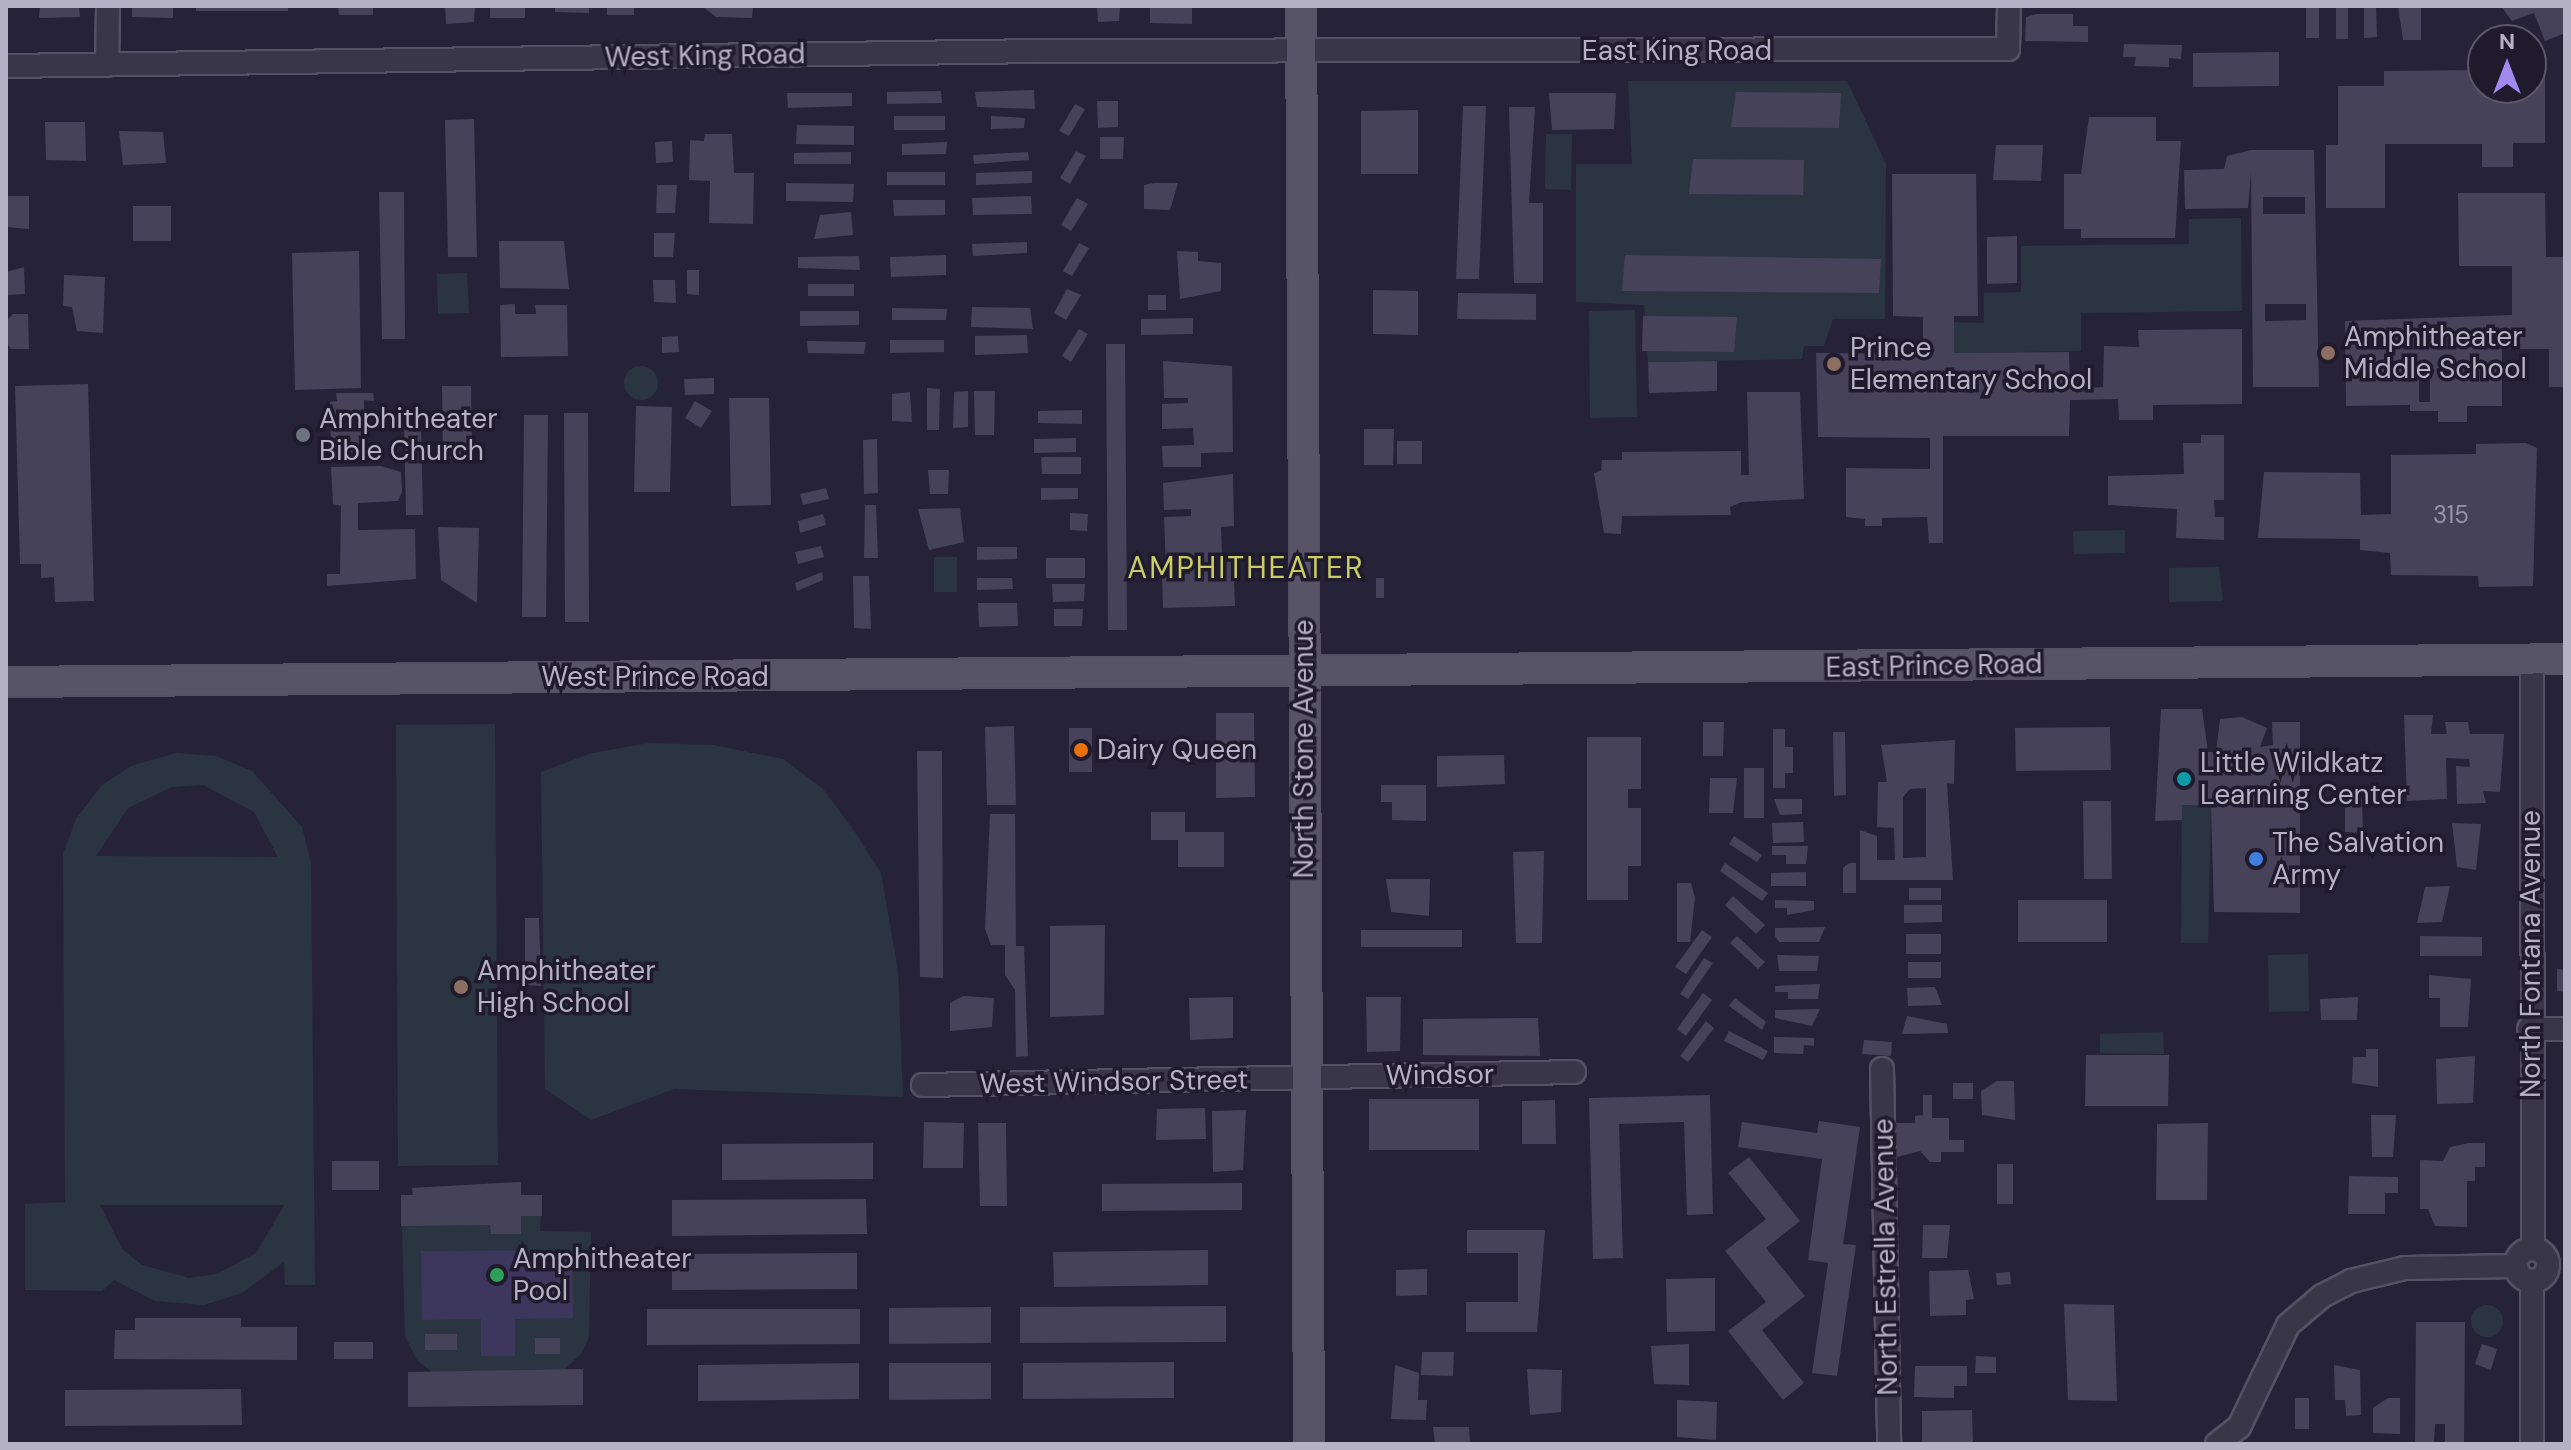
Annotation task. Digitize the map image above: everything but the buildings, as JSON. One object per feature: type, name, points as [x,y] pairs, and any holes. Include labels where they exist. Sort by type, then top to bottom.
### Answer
[{"type":"main road","name":"North Stone Avenue","points":[[1301,6],[1309,1444]]},
{"type":"main road","name":"East Prince Road","points":[[1303,673],[2565,659]]},
{"type":"main road","name":"West Prince Road","points":[[6,682],[1303,673]]},
{"type":"street","points":[[107,65],[108,6]]},
{"type":"street","name":"East King Road","points":[[1302,53],[2008,49],[2009,6]]},
{"type":"street","name":"West King Road","points":[[6,66],[1011,51],[1302,53]]},
{"type":"street","name":"North Fontana Avenue","points":[[2532,659],[2529,1029],[2533,1249],[2518,1256],[2540,1270]]},
{"type":"street","points":[[2529,1029],[2565,1029]]},
{"type":"street","name":"North Estrella Avenue","points":[[1882,1069],[1889,1444]]},
{"type":"street","name":"Windsor","points":[[1306,1079],[1574,1072]]},
{"type":"street","name":"West Windsor Street","points":[[923,1085],[1306,1079]]},
{"type":"street","points":[[2217,1444],[2239,1427],[2288,1325],[2322,1296],[2351,1281],[2405,1268],[2540,1270],[2532,1444]]},
{"type":"shaded area","points":[[1628,81],[1847,81],[1886,164],[1885,319],[1833,319],[1824,346],[1804,346],[1802,359],[1648,362],[1644,305],[1576,302],[1576,164],[1632,164]]},
{"type":"shaded area","points":[[1546,134],[1572,134],[1571,190],[1545,189]]},
{"type":"shaded area","points":[[2241,218],[2242,311],[2081,313],[2081,351],[1954,353],[1954,322],[1984,323],[1984,293],[2021,292],[2021,246],[2189,244],[2189,219]]},
{"type":"shaded area","points":[[467,273],[469,313],[438,314],[437,274]]},
{"type":"shaded area","points":[[1635,310],[1637,417],[1590,418],[1589,311]]},
{"type":"shaded area","points":[[641,366],[653,371],[658,383],[653,395],[641,400],[629,395],[624,383],[629,371]]},
{"type":"shaded area","points":[[2125,530],[2125,553],[2074,554],[2073,531]]},
{"type":"shaded area","points":[[934,557],[957,557],[957,592],[934,592]]},
{"type":"shaded area","points":[[2219,567],[2223,601],[2169,602],[2169,568]]},
{"type":"shaded area","points":[[495,724],[498,1165],[398,1166],[396,725]]},
{"type":"shaded area","points":[[649,743],[713,745],[783,759],[823,789],[855,832],[881,873],[898,971],[903,1097],[674,1089],[591,1120],[545,1089],[541,772],[592,753]]},
{"type":"shaded area","points":[[176,753],[216,756],[252,771],[302,827],[311,863],[315,1285],[285,1285],[284,1262],[242,1293],[204,1305],[155,1301],[114,1280],[102,1291],[25,1290],[25,1204],[65,1202],[63,854],[76,819],[102,785],[131,766]],"holes":[[[203,785],[254,812],[278,857],[96,856],[128,808],[172,787]],[[100,1205],[284,1205],[284,1206],[256,1253],[217,1274],[189,1278],[142,1265],[122,1249]]]},
{"type":"shaded area","points":[[2182,805],[2211,805],[2208,943],[2181,943]]},
{"type":"shaded area","points":[[2308,954],[2309,1011],[2269,1012],[2268,955]]},
{"type":"shaded area","points":[[2163,1032],[2164,1054],[2100,1053],[2100,1034]]},
{"type":"shaded area","name":"Amphitheater Pool","points":[[521,1182],[521,1195],[542,1195],[540,1231],[591,1232],[589,1337],[581,1354],[559,1374],[438,1377],[417,1360],[405,1336],[401,1195],[412,1195],[412,1188]]},
{"type":"shaded area","name":"Amphitheater Pool","points":[[572,1250],[573,1318],[515,1319],[515,1356],[481,1356],[481,1319],[422,1320],[421,1251]]},
{"type":"shaded area","points":[[2487,1305],[2498,1310],[2503,1321],[2498,1332],[2487,1337],[2476,1332],[2471,1321],[2476,1310]]},
{"type":"place","name":"Amphitheater Middle School","points":[[2328,353]]},
{"type":"place","name":"Prince Elementary School","points":[[1834,364]]},
{"type":"place","name":"Amphitheater Bible Church","points":[[303,435]]},
{"type":"place","name":"Dairy Queen","points":[[1081,750]]},
{"type":"place","name":"Little Wildkatz Learning Center","points":[[2184,779]]},
{"type":"place","name":"The Salvation Army","points":[[2256,859]]},
{"type":"place","name":"Amphitheater High School","points":[[461,987]]},
{"type":"place","name":"Amphitheater Pool","points":[[497,1275]]},
{"type":"district","name":"AMPHITHEATER","points":[[1246,568]]}]
